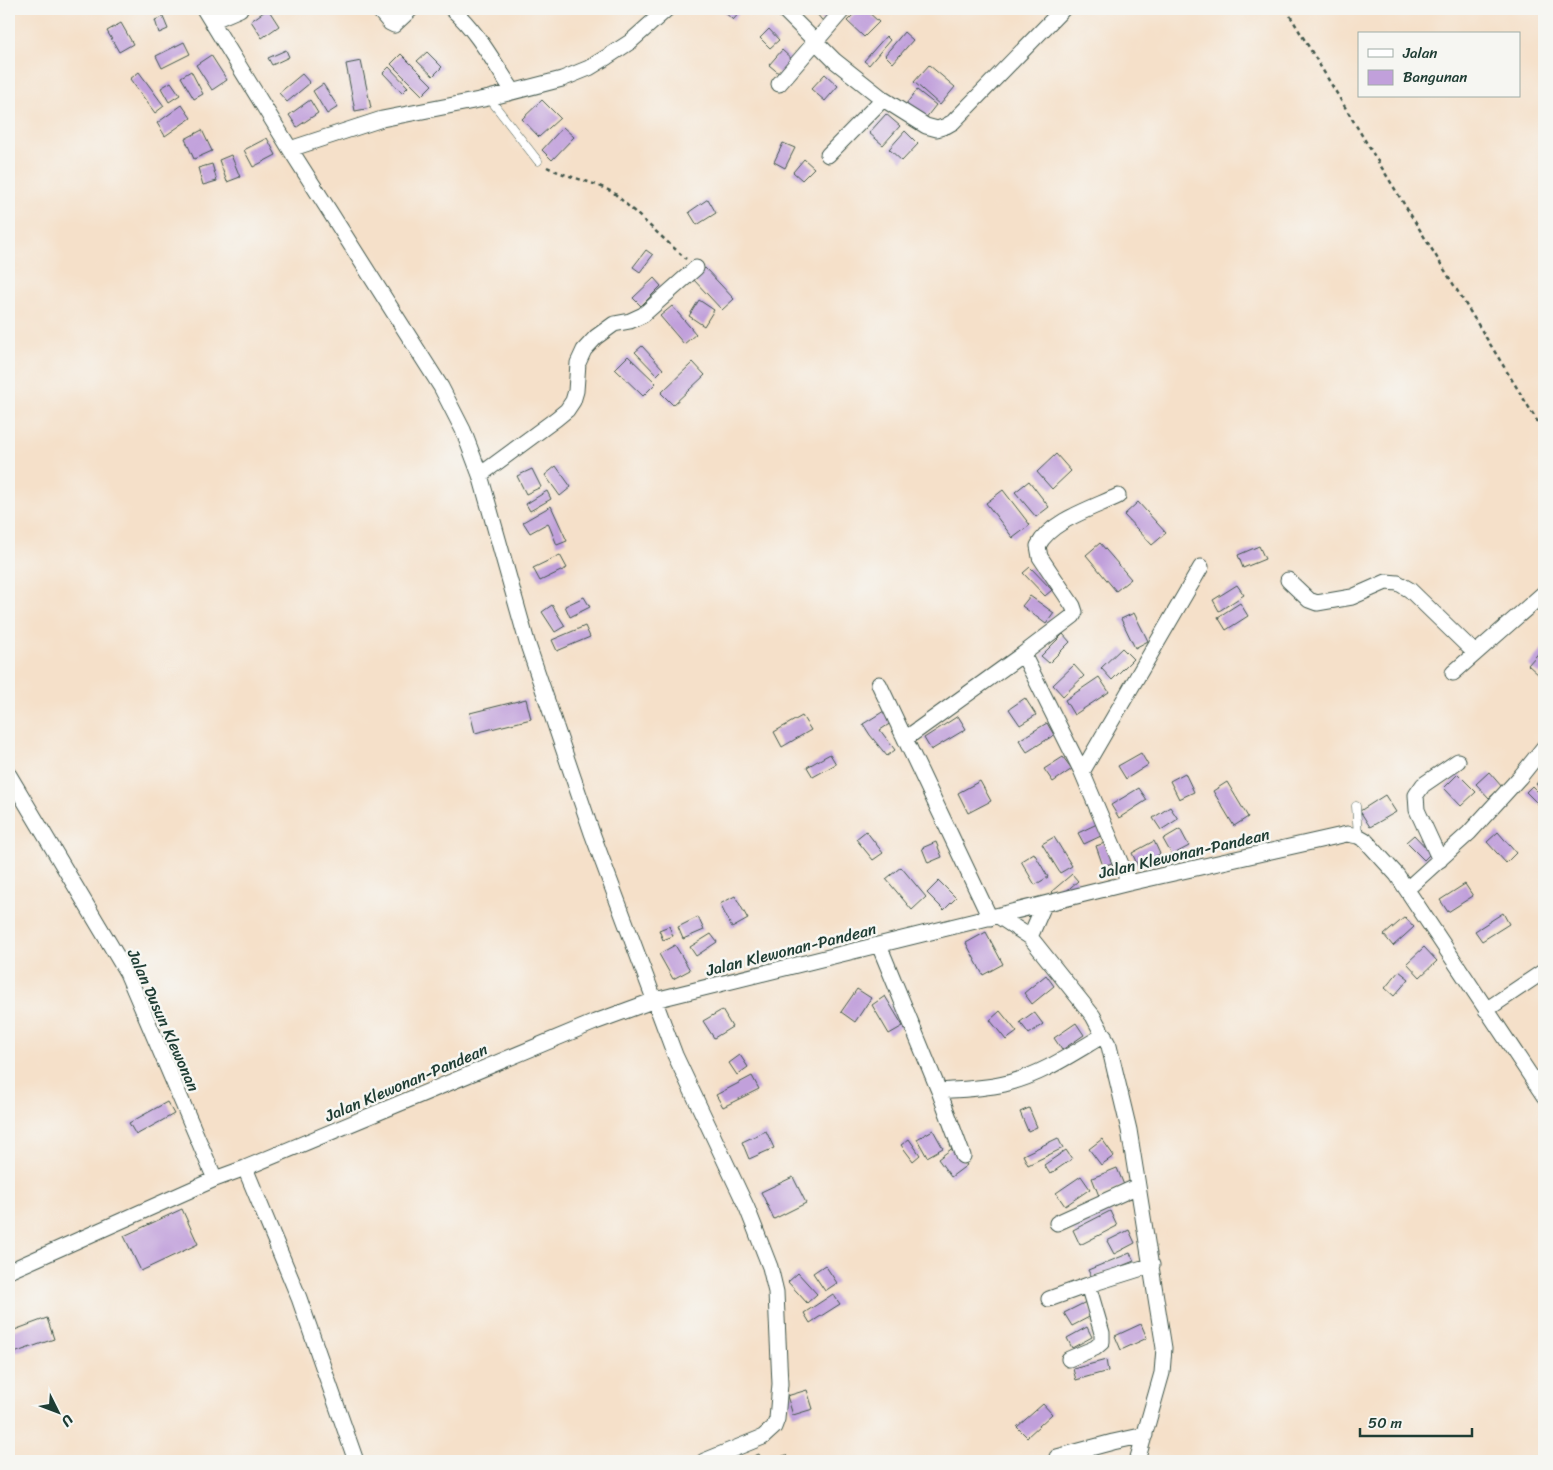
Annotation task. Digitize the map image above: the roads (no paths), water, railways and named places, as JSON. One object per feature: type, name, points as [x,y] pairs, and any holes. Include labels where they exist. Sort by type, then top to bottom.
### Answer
[{"type":"street","points":[[240,9],[208,15],[290,149],[441,387],[463,430],[480,475],[527,642],[592,832],[675,1055],[760,1238],[770,1267],[776,1292],[780,1384],[778,1412],[774,1427],[763,1437],[708,1461]]},
{"type":"street","points":[[378,9],[394,25],[411,9]]},
{"type":"street","points":[[452,9],[481,41],[513,92]]},
{"type":"street","points":[[290,149],[382,119],[489,98],[562,79],[590,68],[630,42],[668,9]]},
{"type":"street","points":[[783,9],[835,61],[883,99],[926,126],[937,129],[954,122],[1063,9]]},
{"type":"street","points":[[779,84],[842,11]]},
{"type":"street","points":[[828,155],[883,99]]},
{"type":"street","points":[[480,475],[567,410],[573,401],[576,391],[578,363],[584,350],[596,337],[614,324],[630,321],[643,315],[696,268]]},
{"type":"street","points":[[905,739],[1070,619],[1075,612],[1073,606],[1040,557],[1038,546],[1040,541],[1057,524],[1118,496]]},
{"type":"street","points":[[1082,772],[1201,567]]},
{"type":"street","points":[[1288,580],[1309,600],[1317,603],[1352,597],[1386,582],[1398,583],[1410,590],[1475,653]]},
{"type":"street","points":[[1453,672],[1544,593]]},
{"type":"street","points":[[1023,654],[1082,772],[1129,883]]},
{"type":"street","points":[[879,684],[994,917],[1030,937],[1093,1016],[1104,1035],[1111,1055],[1129,1130],[1164,1348],[1160,1381],[1137,1461]]},
{"type":"street","points":[[1407,890],[1489,812],[1544,747]]},
{"type":"street","points":[[1440,860],[1417,810],[1416,795],[1423,785],[1458,761]]},
{"type":"street","name":"Jalan Dusun Klewonan","points":[[9,775],[127,973],[215,1179]]},
{"type":"street","name":"Jalan Klewonan-Pandean","points":[[245,1168],[595,1022],[655,1000],[1129,883],[1347,834],[1361,838]]},
{"type":"street","points":[[1361,838],[1397,875],[1544,1096]]},
{"type":"street","points":[[1030,937],[1044,905]]},
{"type":"street","points":[[879,945],[939,1091],[963,1156]]},
{"type":"street","points":[[1486,1010],[1544,971]]},
{"type":"street","points":[[939,1091],[992,1086],[1023,1078],[1050,1066],[1104,1035]]},
{"type":"street","points":[[9,1271],[215,1179],[245,1168],[299,1298],[356,1461]]},
{"type":"street","points":[[1057,1223],[1138,1186]]},
{"type":"street","points":[[1049,1299],[1152,1265]]},
{"type":"street","points":[[1069,1359],[1095,1348],[1102,1342],[1102,1333],[1088,1285]]},
{"type":"street","points":[[1057,1457],[1145,1435]]},
{"type":"lane","points":[[489,98],[538,161]]},
{"type":"lane","points":[[1356,806],[1361,838]]}]
